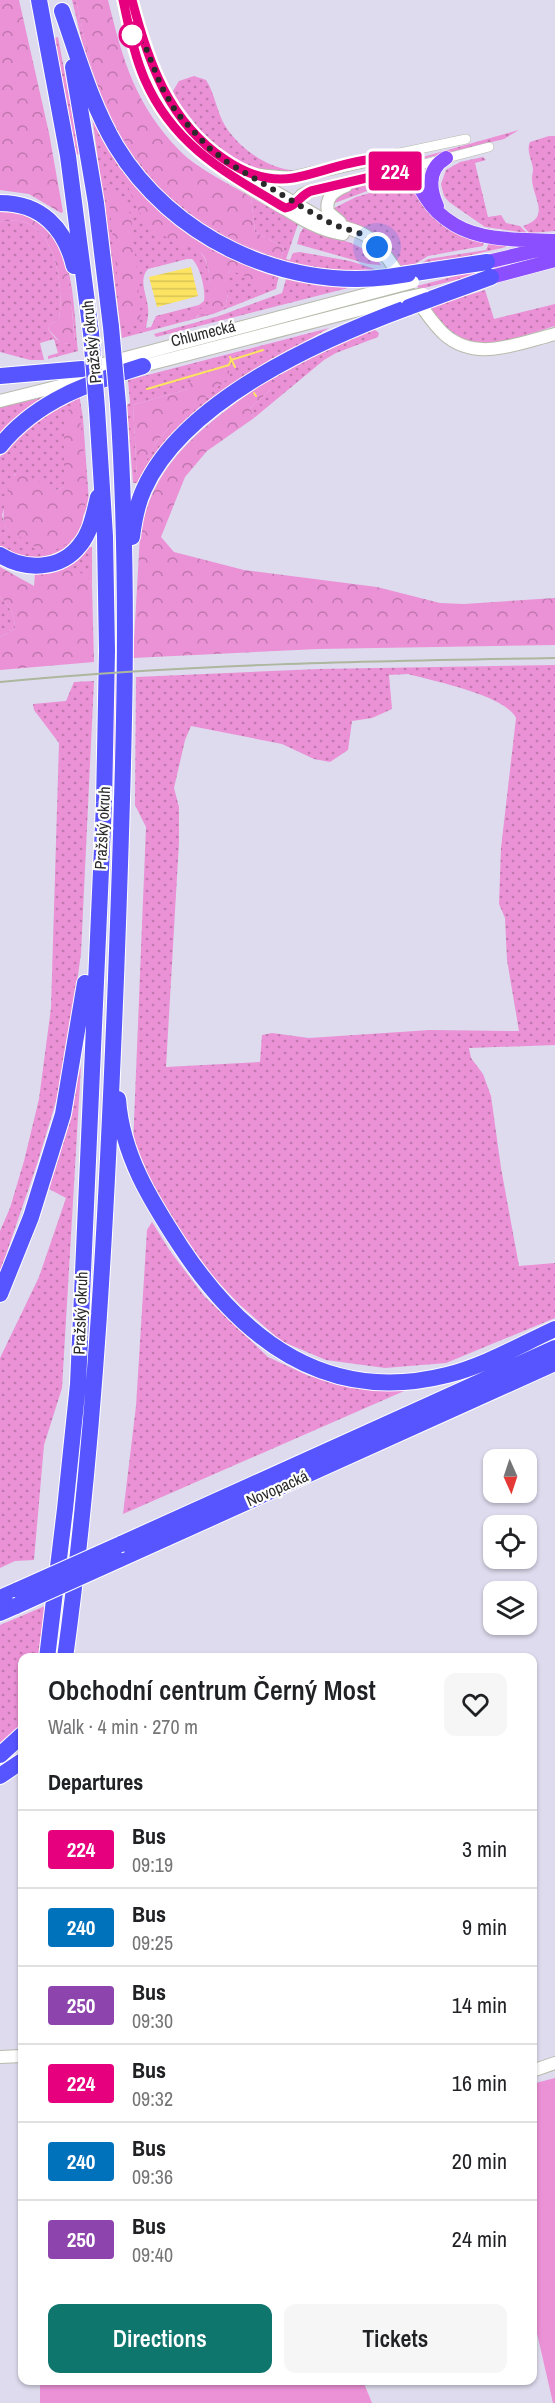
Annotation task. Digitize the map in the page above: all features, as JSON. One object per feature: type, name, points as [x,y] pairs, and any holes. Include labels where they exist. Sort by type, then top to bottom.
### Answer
[{"type":"highway","name":"Pražský okruh","points":[[39,0],[68,156],[91,333],[102,478],[107,651],[78,1384],[48,1653]]},
{"type":"highway","name":"Pražský okruh","points":[[61,5],[87,140],[111,327],[118,404],[126,586],[125,750],[113,1041],[93,1411],[66,1653]]},
{"type":"highway","points":[[61,5],[92,93],[115,143],[145,184],[174,212],[199,231],[225,246],[276,267],[341,279],[391,282],[489,269]]},
{"type":"highway","points":[[0,203],[18,204],[36,211],[52,222],[65,238],[71,251],[91,333]]},
{"type":"highway","points":[[126,586],[140,499],[156,468],[185,433],[219,404],[278,367],[334,337],[407,303],[489,269]]},
{"type":"highway","points":[[0,446],[23,422],[46,405],[94,382],[142,366]]},
{"type":"highway","points":[[0,376],[82,369]]},
{"type":"highway","points":[[0,555],[16,563],[37,566],[58,562],[70,555],[81,544],[89,529],[102,478]]},
{"type":"highway","points":[[0,1294],[32,1217],[63,1114],[76,1047],[99,882]]},
{"type":"highway","points":[[113,1041],[119,1108],[126,1148],[136,1172],[200,1275],[238,1319],[262,1340],[303,1364],[329,1374],[374,1382],[395,1382],[448,1375],[555,1329]]},
{"type":"highway","name":"Novopacká","points":[[120,1552],[555,1348]]},
{"type":"highway","name":"Novopacká","points":[[0,1613],[17,1598],[555,1363]]},
{"type":"highway","name":"Novopacká","points":[[0,1598],[17,1598]]},
{"type":"highway","points":[[0,1755],[18,1739]]},
{"type":"highway","points":[[0,1776],[18,1764]]},
{"type":"main road","points":[[123,0],[138,59],[158,105],[194,148],[219,169],[334,225],[365,235],[377,247],[441,331],[457,343],[487,350],[555,334]]},
{"type":"main road","points":[[132,0],[148,55],[171,106],[201,141],[289,202],[324,230],[359,237],[377,247]]},
{"type":"main road","points":[[446,158],[435,167],[431,182],[436,205],[447,220]]},
{"type":"main road","points":[[239,169],[258,176],[278,178],[296,177],[374,159],[397,161],[409,168],[427,200],[447,220],[471,232],[488,236],[555,241]]},
{"type":"main road","points":[[289,202],[311,191],[409,168]]},
{"type":"main road","points":[[289,202],[298,184],[323,171]]},
{"type":"main road","points":[[352,230],[328,212],[328,200],[339,189],[367,178]]},
{"type":"main road","points":[[489,269],[555,246]]},
{"type":"main road","points":[[489,269],[555,260]]},
{"type":"main road","name":"Chlumecká","points":[[0,394],[391,282]]},
{"type":"main road","name":"Chlumecká","points":[[0,401],[407,303]]},
{"type":"main road","points":[[0,2057],[18,2056]]},
{"type":"main road","points":[[537,2069],[555,2063]]},
{"type":"street","points":[[374,159],[466,139]]},
{"type":"street","points":[[409,168],[489,147]]},
{"type":"green space","points":[[0,0],[19,0],[49,133],[63,212],[61,213],[29,194],[0,190]]},
{"type":"green space","points":[[72,0],[76,0],[92,67],[106,106],[137,159],[177,201],[225,235],[281,259],[284,247],[255,232],[251,197],[298,224],[286,259],[290,260],[293,253],[300,252],[350,261],[378,270],[333,272],[268,258],[213,232],[176,206],[153,183],[123,144],[90,75]]},
{"type":"green space","points":[[76,0],[108,0],[126,63],[152,117],[187,158],[251,197],[255,232],[284,247],[281,259],[225,235],[200,219],[156,181],[137,159],[120,134],[100,93],[88,54]]},
{"type":"green space","points":[[58,37],[80,154],[74,155],[54,38]]},
{"type":"green space","points":[[194,76],[206,80],[223,122],[246,149],[267,163],[289,170],[300,170],[275,174],[262,171],[235,161],[213,146],[202,135],[173,91],[179,81]]},
{"type":"green space","points":[[92,115],[135,182],[279,275],[276,289],[213,314],[122,338]],"holes":[[[200,252],[275,284],[230,270],[225,308],[195,317],[210,306],[207,263]],[[192,259],[200,272],[204,301],[199,305],[156,316],[151,327],[146,328],[148,311],[143,283],[145,273],[148,269]]]},
{"type":"green space","points":[[519,130],[504,139],[412,160]]},
{"type":"green space","points":[[555,136],[555,231],[529,233],[523,226],[532,222],[539,212],[533,185],[529,145],[530,142]]},
{"type":"green space","points":[[483,157],[486,160],[475,163],[488,217],[501,215],[506,223],[520,226],[527,233],[485,227],[444,196],[441,184],[446,170],[460,162]]},
{"type":"green space","points":[[401,174],[408,176],[332,204],[338,193]]},
{"type":"green space","points":[[129,176],[276,275],[277,283],[261,287],[245,276],[230,270],[225,308],[206,315],[193,316],[193,311],[210,306],[210,279],[206,260],[199,251],[170,239],[145,220],[130,192],[126,180]]},
{"type":"green space","points":[[411,181],[419,198],[484,242],[483,246],[428,256],[415,264],[400,266],[368,232],[343,220],[332,209],[356,197]]},
{"type":"green space","points":[[107,184],[110,184],[131,215],[141,317],[137,325],[127,326],[122,320]]},
{"type":"green space","points":[[0,208],[25,212],[43,222],[56,239],[65,259],[71,282],[78,351],[48,359],[48,356],[58,353],[54,339],[40,343],[44,360],[30,360],[0,352],[0,222],[24,222],[44,237],[56,264],[60,293],[59,319],[48,329],[63,343],[71,343],[75,340],[68,277],[54,237],[41,223],[24,214],[0,212]]},
{"type":"green space","points":[[12,211],[33,220],[47,231],[58,246],[69,281],[75,341],[73,343],[62,344],[48,329],[59,319],[60,307],[59,279],[51,250],[44,237],[35,228],[21,221],[0,222],[0,212]]},
{"type":"green space","points":[[304,227],[364,249],[381,265],[368,264],[297,244]]},
{"type":"green space","points":[[489,243],[506,245],[506,247],[415,268],[428,259],[486,250]]},
{"type":"green space","points":[[513,263],[512,266],[420,289],[417,286]]},
{"type":"green space","points":[[287,276],[352,287],[156,337],[154,334],[219,316],[282,293]]},
{"type":"green space","points":[[485,290],[494,319],[555,304],[555,326],[501,342],[486,344],[472,342],[458,336],[444,325],[430,307]]},
{"type":"green space","points":[[329,328],[252,372],[176,431],[161,447],[137,483],[133,483],[127,405],[130,403],[128,380]],"holes":[[[188,389],[192,406],[155,444],[137,477],[133,405]]]},
{"type":"green space","points":[[374,329],[379,333],[378,337],[324,360],[254,418],[250,408],[271,389],[266,381],[329,345]]},
{"type":"green space","points":[[224,366],[230,372],[229,378],[173,423],[155,444],[137,478],[133,405],[188,389],[193,374]]},
{"type":"green space","points":[[266,381],[272,385],[271,389],[250,408],[254,418],[207,451],[185,477],[161,537],[174,552],[244,570],[377,587],[440,603],[464,604],[555,598],[555,645],[318,649],[133,658],[140,535],[147,508],[157,485],[170,464],[186,445],[224,412]]},
{"type":"green space","points":[[79,394],[83,418],[88,514],[76,541],[50,558],[23,559],[0,547],[0,457],[38,417]],"holes":[[[65,412],[85,516],[72,541],[46,550],[5,527],[2,515],[15,474],[56,490],[64,487]]]},
{"type":"green space","points":[[49,395],[0,436],[0,406]]},
{"type":"green space","points":[[70,409],[76,410],[80,415],[86,484],[82,520],[77,534],[67,544],[57,549],[45,550],[29,543],[5,527],[4,506],[8,489],[18,472],[56,490],[64,487],[64,417],[65,412]]},
{"type":"green space","points":[[88,547],[92,547],[92,586],[82,574],[55,569]]},
{"type":"green space","points":[[0,567],[34,586],[35,573],[68,570],[82,574],[88,579],[92,586],[94,662],[0,670],[0,637],[15,629],[11,612],[0,597]]},
{"type":"green space","points":[[0,597],[11,612],[15,629],[0,637]]},
{"type":"green space","points":[[555,665],[555,1045],[469,1048],[471,1058],[483,1074],[491,1096],[501,1168],[519,1266],[555,1263],[555,1318],[446,1363],[385,1368],[326,1360],[281,1341],[240,1305],[202,1265],[156,1191],[133,1146],[146,827],[135,805],[136,677],[319,669]],"holes":[[[408,674],[484,696],[498,702],[516,718],[501,848],[499,904],[505,918],[507,960],[519,1031],[430,1030],[309,1038],[272,1033],[262,1035],[260,1062],[166,1067],[179,842],[179,807],[174,788],[185,740],[191,726],[282,744],[314,759],[330,762],[348,750],[352,721],[372,718],[392,709],[389,675]]]},
{"type":"green space","points":[[113,675],[121,675],[115,817],[109,815]]},
{"type":"green space","points":[[94,681],[81,953],[65,1072],[37,1164],[0,1272],[0,1231],[10,1208],[24,1161],[39,1099],[51,1008],[59,743],[34,710],[33,704],[66,701],[74,682]]},
{"type":"green space","points":[[81,1066],[62,1388],[44,1445],[34,1560],[15,1561],[0,1568],[0,1358],[39,1277],[66,1198],[49,1189]]},
{"type":"green space","points":[[152,1222],[170,1251],[204,1296],[268,1357],[309,1376],[344,1384],[411,1388],[123,1514],[136,1406],[147,1230]]},
{"type":"green space","points":[[45,1606],[39,1653],[18,1653],[18,1732],[0,1751],[0,1625]]},
{"type":"green space","points":[[555,2078],[555,2403],[553,2403],[537,2333],[537,2083]]},
{"type":"green space","points":[[40,2385],[365,2385],[372,2403],[40,2403]]},
{"type":"shaded area","points":[[191,267],[198,296],[157,307],[149,277]]},
{"type":"waterway","points":[[147,389],[229,365],[231,360],[263,350]]},
{"type":"waterway","points":[[230,357],[235,367]]},
{"type":"railway","points":[[0,682],[208,667],[555,658]]},
{"type":"bus line","name":"224","points":[[123,0],[145,79],[158,105],[175,128],[202,156],[219,169],[285,208],[293,206],[302,195],[311,191],[409,168],[405,164],[390,159],[374,159],[296,177],[278,178],[258,176],[234,166],[194,134],[171,106],[148,55],[132,0]]},
{"type":"route","points":[[132,35],[144,43],[171,106],[188,128],[208,147],[227,162],[309,211],[334,225],[365,235],[377,247]]}]
